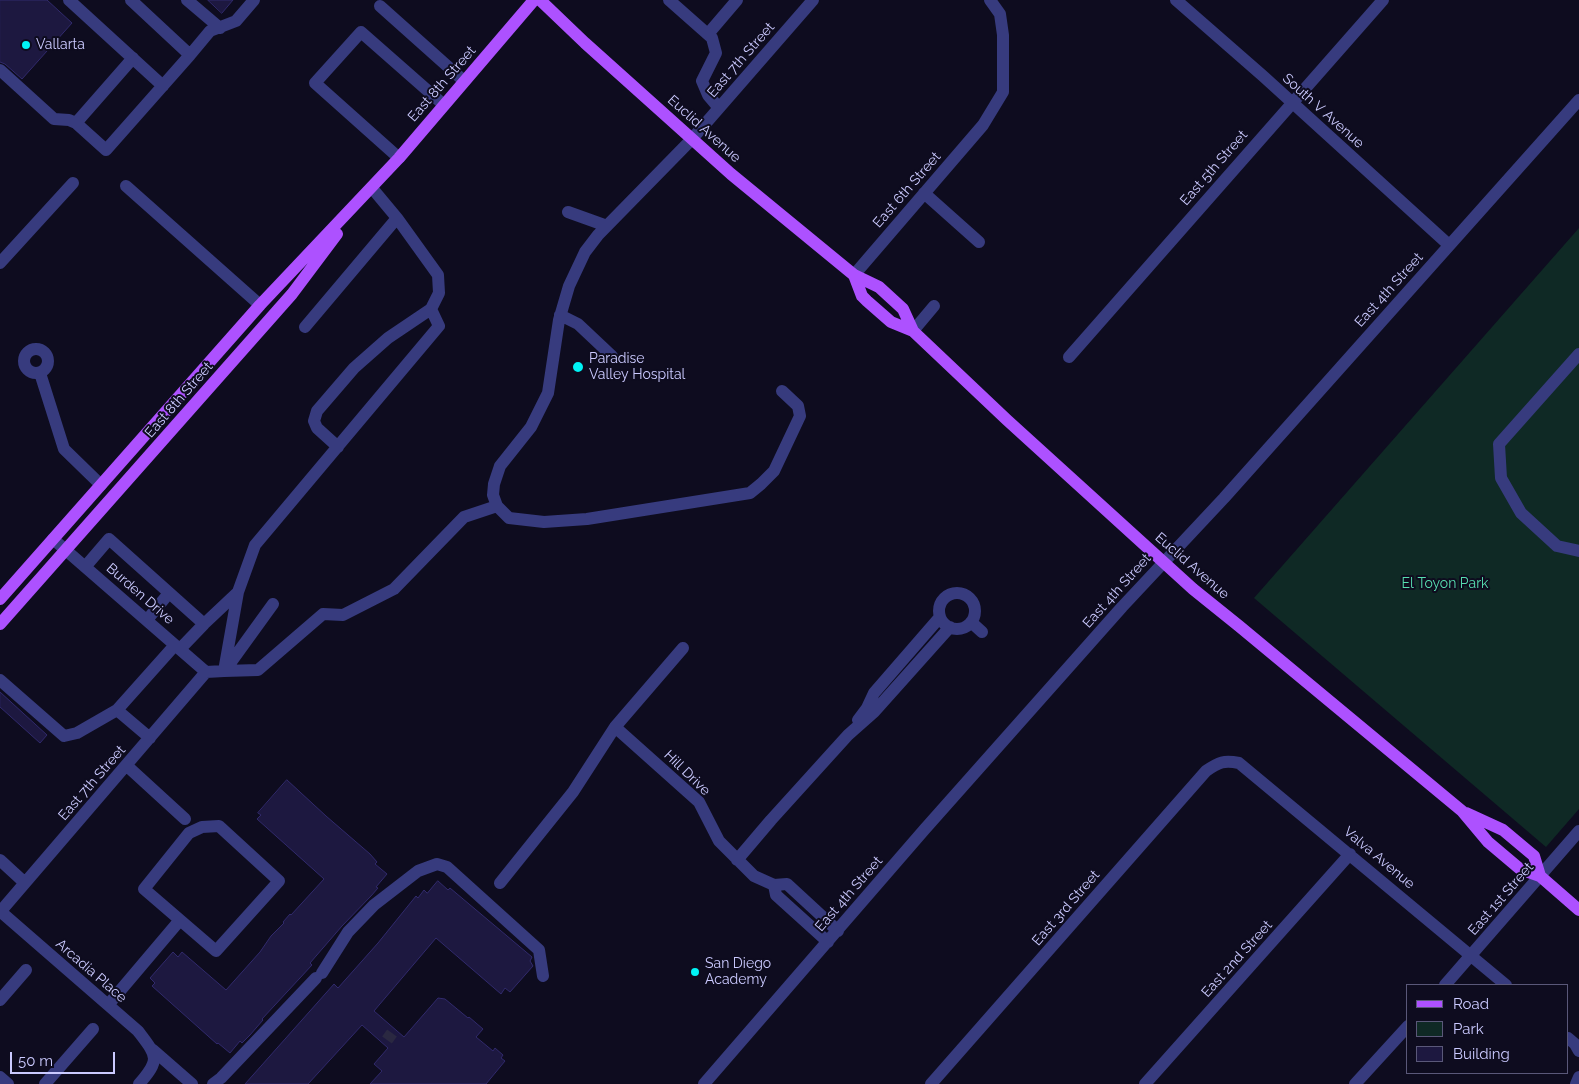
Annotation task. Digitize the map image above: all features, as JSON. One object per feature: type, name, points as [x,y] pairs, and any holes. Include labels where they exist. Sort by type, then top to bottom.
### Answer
[{"type":"main road","name":"East 8th Street","points":[[0,599],[260,304],[399,158],[534,0]]},
{"type":"main road","name":"Euclid Avenue","points":[[540,0],[731,174],[854,275],[879,286],[903,308],[913,331]]},
{"type":"main road","name":"East 8th Street","points":[[0,624],[292,294],[372,188]]},
{"type":"main road","name":"Euclid Avenue","points":[[854,275],[862,296],[891,322],[913,331],[1007,420],[1193,589],[1462,811],[1488,842],[1500,853],[1520,869],[1540,876],[1579,910]]},
{"type":"main road","name":"Euclid Avenue","points":[[1462,811],[1503,830],[1526,849],[1534,856],[1540,876]]},
{"type":"street","points":[[69,0],[163,86]]},
{"type":"street","points":[[130,0],[190,55]]},
{"type":"street","points":[[187,0],[220,28]]},
{"type":"street","points":[[0,70],[54,119],[69,120],[76,123],[106,150],[210,31],[236,21],[254,0]]},
{"type":"street","points":[[669,0],[712,38],[716,53],[702,81],[708,95],[719,108]]},
{"type":"street","points":[[708,34],[737,0]]},
{"type":"street","name":"East 7th Street","points":[[497,506],[493,495],[494,484],[500,466],[531,427],[548,393],[560,315],[569,286],[586,252],[607,226],[692,139],[813,0]]},
{"type":"street","name":"East 6th Street","points":[[854,275],[983,125],[1003,92],[1004,35],[1000,14],[990,0]]},
{"type":"street","name":"South V Avenue","points":[[1176,0],[1449,245]]},
{"type":"street","name":"East 5th Street","points":[[1069,357],[1383,0]]},
{"type":"street","points":[[380,6],[464,81]]},
{"type":"street","points":[[399,158],[315,84],[361,32],[444,105]]},
{"type":"street","points":[[76,123],[133,58]]},
{"type":"street","name":"East 4th Street","points":[[704,1084],[924,830],[1579,100]]},
{"type":"street","points":[[0,263],[73,183]]},
{"type":"street","points":[[126,186],[260,304]]},
{"type":"street","points":[[338,447],[317,428],[314,421],[317,411],[354,368],[388,338],[431,309],[439,293],[438,275],[397,218],[372,188]]},
{"type":"street","points":[[924,193],[979,242]]},
{"type":"street","points":[[568,212],[607,226]]},
{"type":"street","points":[[306,327],[397,218]]},
{"type":"street","points":[[913,331],[934,306]]},
{"type":"street","points":[[224,671],[238,592],[255,545],[439,326],[431,309]]},
{"type":"street","points":[[560,315],[578,324],[612,356]]},
{"type":"street","points":[[1579,354],[1499,444],[1501,478],[1521,513],[1558,546],[1579,552]]},
{"type":"street","points":[[40,373],[64,449],[101,485]]},
{"type":"street","points":[[206,672],[258,670],[323,614],[343,615],[394,589],[464,517],[497,506],[509,518],[544,522],[587,519],[750,492],[774,471],[800,416],[798,406],[782,390]]},
{"type":"street","name":"Burden Drive","points":[[53,539],[206,672]]},
{"type":"street","points":[[85,566],[109,539],[204,624]]},
{"type":"street","points":[[0,680],[64,736],[77,733],[118,710],[178,647],[238,592]]},
{"type":"street","points":[[147,620],[169,593]]},
{"type":"street","points":[[848,735],[874,693],[940,617],[942,601],[951,594],[957,593],[963,594],[972,601],[975,613],[971,622],[963,628],[950,627],[940,617]]},
{"type":"street","points":[[224,671],[273,604]]},
{"type":"street","points":[[971,622],[982,632]]},
{"type":"street","points":[[737,860],[848,735],[874,712],[950,627]]},
{"type":"street","points":[[500,883],[573,792],[615,727],[683,648]]},
{"type":"street","name":"East 7th Street","points":[[0,911],[206,672]]},
{"type":"street","points":[[118,710],[150,738]]},
{"type":"street","name":"Hill Drive","points":[[615,727],[699,802],[719,841],[754,876],[774,885],[787,884],[838,930]]},
{"type":"street","name":"Valva Avenue","points":[[1230,761],[1239,763],[1505,984]]},
{"type":"street","name":"East 3rd Street","points":[[931,1084],[1206,772],[1217,763],[1230,761]]},
{"type":"street","points":[[126,766],[185,819]]},
{"type":"street","points":[[202,826],[218,826],[280,881],[216,951],[180,920],[144,889],[190,833],[202,826]]},
{"type":"street","name":"East 1st Street","points":[[1445,984],[1579,831]]},
{"type":"street","name":"East 2nd Street","points":[[1145,1084],[1350,854]]},
{"type":"street","points":[[0,860],[25,883]]},
{"type":"street","points":[[213,1084],[221,1078],[319,976],[348,932],[374,905],[418,871],[436,864],[447,867],[539,950],[543,976]]},
{"type":"street","points":[[774,885],[776,896],[828,942]]},
{"type":"street","name":"Arcadia Place","points":[[0,911],[138,1031],[154,1054],[192,1084]]},
{"type":"street","points":[[108,1005],[180,920]]},
{"type":"street","points":[[0,1000],[26,970]]},
{"type":"street","points":[[1355,1084],[1406,1028]]},
{"type":"street","points":[[45,1084],[93,1029]]},
{"type":"street","points":[[1569,1039],[1579,1051]]},
{"type":"street","points":[[139,1084],[152,1065],[154,1054]]},
{"type":"street","points":[[0,1077],[8,1084]]},
{"type":"street","points":[[1576,1084],[1579,1077]]},
{"type":"green space","name":"El Toyon Park","points":[[1579,228],[1579,809],[1546,847],[1254,598]]},
{"type":"building","name":"Vallarta","points":[[0,0],[47,0],[72,23],[22,79],[0,62]]},
{"type":"building","points":[[208,0],[233,0],[222,13]]},
{"type":"building","points":[[0,692],[47,735],[40,743],[0,707]]},
{"type":"building","points":[[287,780],[370,854],[377,862],[375,864],[387,874],[376,887],[378,888],[310,963],[312,965],[262,1019],[250,1035],[242,1043],[240,1041],[230,1053],[217,1044],[152,986],[155,983],[150,978],[173,952],[178,957],[182,952],[226,990],[260,952],[290,914],[324,879],[257,819],[261,815],[258,813]]},
{"type":"building","points":[[438,881],[448,890],[450,888],[532,957],[530,961],[533,966],[510,992],[505,988],[501,994],[436,938],[374,1011],[404,1037],[438,998],[445,999],[483,1029],[476,1037],[493,1051],[495,1048],[503,1055],[501,1058],[505,1061],[486,1084],[370,1084],[382,1071],[374,1064],[388,1048],[362,1025],[308,1084],[245,1084],[334,984],[338,988],[416,896],[418,898],[424,890],[427,893]]},
{"type":"tunnel","points":[[387,1040],[392,1033]]},
{"type":"place","name":"Vallarta","points":[[26,45]]},
{"type":"place","name":"Paradise Valley Hospital","points":[[578,367]]},
{"type":"place","name":"San Diego Academy","points":[[695,972]]}]
